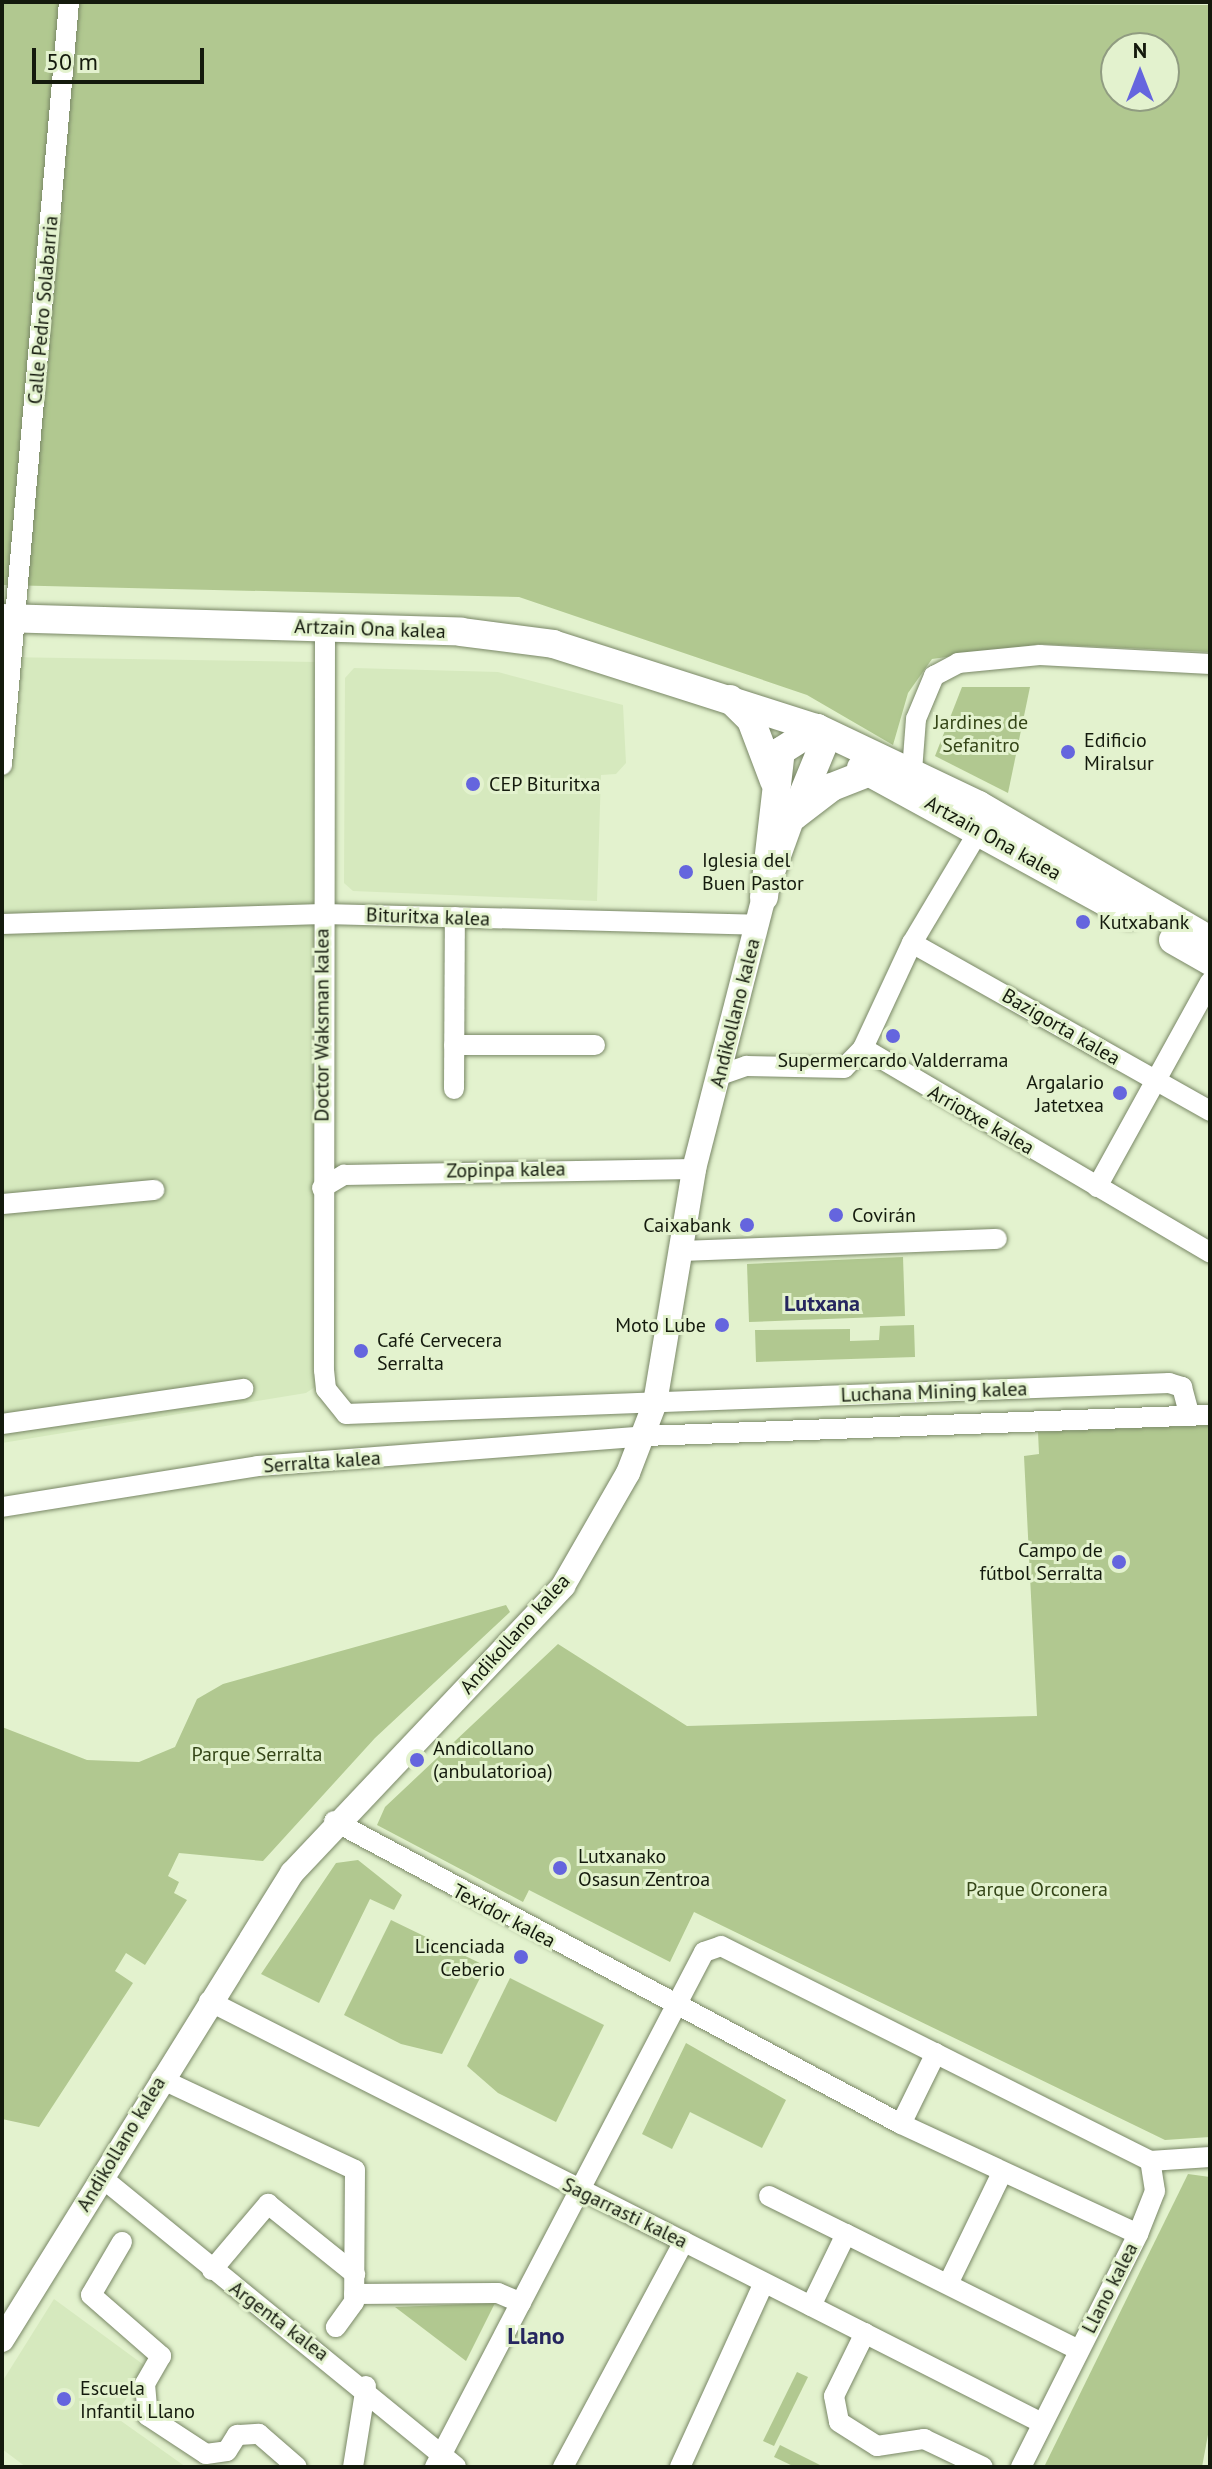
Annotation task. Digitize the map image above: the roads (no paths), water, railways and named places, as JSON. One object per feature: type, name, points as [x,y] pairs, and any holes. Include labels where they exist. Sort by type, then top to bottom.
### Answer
[{"type":"main road","name":"Artzain Ona kalea","points":[[9,618],[325,628],[526,639],[730,698],[812,737],[870,772],[984,820],[1210,940]]},
{"type":"main road","points":[[730,698],[751,720],[774,781]]},
{"type":"main road","name":"Artzain Ona kalea","points":[[812,737],[912,771],[984,820],[1210,961]]},
{"type":"main road","points":[[764,897],[774,781],[781,751],[812,737]]},
{"type":"main road","points":[[793,817],[812,737]]},
{"type":"main road","points":[[793,817],[832,787],[870,772]]},
{"type":"street","name":"Calle Pedro Solabarria","points":[[2,765],[9,618],[69,2]]},
{"type":"street","name":"Doctor Waksman kalea","points":[[325,628],[322,1188],[326,1389],[346,1414],[655,1403]]},
{"type":"street","points":[[912,771],[916,719],[934,676],[958,663],[1040,655],[1210,664]]},
{"type":"street","name":"Andikollano kalea","points":[[2,2340],[209,2001],[334,1821],[563,1586],[645,1436],[655,1403],[694,1169],[729,1044],[764,897],[793,817]]},
{"type":"street","points":[[720,1075],[746,1066],[826,1072],[844,1068],[863,1048],[912,943],[984,820]]},
{"type":"street","name":"Bituritxa kalea","points":[[2,924],[323,914],[758,925]]},
{"type":"street","points":[[454,1089],[455,917]]},
{"type":"street","name":"Bazigorta kalea","points":[[912,943],[1210,1111]]},
{"type":"street","points":[[1097,1187],[1159,1083],[1210,982]]},
{"type":"street","points":[[729,1044],[746,1066]]},
{"type":"street","points":[[454,1045],[595,1045]]},
{"type":"street","name":"Arriotxe kalea","points":[[863,1048],[1210,1252]]},
{"type":"street","name":"Zopinpa kalea","points":[[322,1188],[344,1175],[374,1173],[694,1169]]},
{"type":"street","points":[[2,1204],[154,1190]]},
{"type":"street","points":[[679,1251],[997,1239]]},
{"type":"street","name":"Luchana Mining kalea","points":[[655,1403],[1169,1383],[1182,1387],[1200,1415]]},
{"type":"street","points":[[2,1424],[243,1389]]},
{"type":"street","points":[[684,1435],[680,1417],[694,1401]]},
{"type":"street","name":"Luchana Mining kalea","points":[[645,1436],[1200,1415]]},
{"type":"street","name":"Serralta kalea","points":[[2,1507],[258,1466],[645,1436]]},
{"type":"street","name":"Texidor kalea","points":[[334,1821],[676,2008],[901,2124],[1138,2234]]},
{"type":"street","points":[[445,2462],[455,2425],[704,1952],[721,1946],[1150,2161],[1210,2157]]},
{"type":"street","name":"Sagarrasti kalea","points":[[209,2001],[576,2192],[684,2241],[1042,2423]]},
{"type":"street","points":[[901,2124],[936,2053]]},
{"type":"street","points":[[161,2079],[355,2170],[354,2284],[336,2327]]},
{"type":"street","name":"Llano kalea","points":[[1021,2467],[1138,2234],[1155,2191],[1150,2161]]},
{"type":"street","points":[[948,2284],[1002,2173]]},
{"type":"street","name":"Argenta kalea","points":[[101,2177],[212,2270],[366,2386],[445,2462]]},
{"type":"street","points":[[769,2196],[1079,2350]]},
{"type":"street","points":[[212,2270],[268,2204],[354,2284],[498,2293],[521,2303]]},
{"type":"street","points":[[811,2306],[846,2234]]},
{"type":"street","points":[[573,2465],[684,2241]]},
{"type":"street","points":[[122,2242],[91,2295],[161,2356],[145,2384],[148,2416],[206,2454],[227,2451],[237,2435],[259,2434],[297,2467]]},
{"type":"street","points":[[680,2467],[764,2283]]},
{"type":"street","points":[[865,2333],[834,2396],[839,2422],[877,2446],[932,2441],[983,2467]]},
{"type":"street","points":[[353,2467],[366,2386]]},
{"type":"street","points":[[414,2430],[455,2425]]},
{"type":"place","name":"Edificio Miralsur","points":[[1068,752]]},
{"type":"place","name":"CEP Bituritxa","points":[[473,784]]},
{"type":"place","name":"Iglesia del Buen Pastor","points":[[686,872]]},
{"type":"place","name":"Kutxabank","points":[[1083,922]]},
{"type":"place","name":"Supermercardo Valderrama","points":[[893,1036]]},
{"type":"place","name":"Argalario Jatetxea","points":[[1120,1093]]},
{"type":"place","name":"Covirán","points":[[836,1215]]},
{"type":"place","name":"Caixabank","points":[[747,1225]]},
{"type":"place","name":"Moto Lube","points":[[722,1325]]},
{"type":"place","name":"Café Cervecera Serralta","points":[[361,1351]]},
{"type":"place","name":"Campo de fútbol Serralta","points":[[1119,1562]]},
{"type":"place","name":"Andicollano (anbulatorioa)","points":[[417,1760]]},
{"type":"place","name":"Lutxanako Osasun Zentroa","points":[[560,1868]]},
{"type":"place","name":"Licenciada Ceberio","points":[[521,1957]]},
{"type":"place","name":"Escuela Infantil Llano","points":[[64,2399]]},
{"type":"district","name":"Lutxana","points":[[822,1304]]},
{"type":"district","name":"Llano","points":[[536,2336]]},
{"type":"park label","name":"Jardines de Sefanitro","points":[[981,734]]},
{"type":"park label","name":"Parque Serralta","points":[[257,1754]]},
{"type":"park label","name":"Parque Orconera","points":[[1037,1889]]}]
